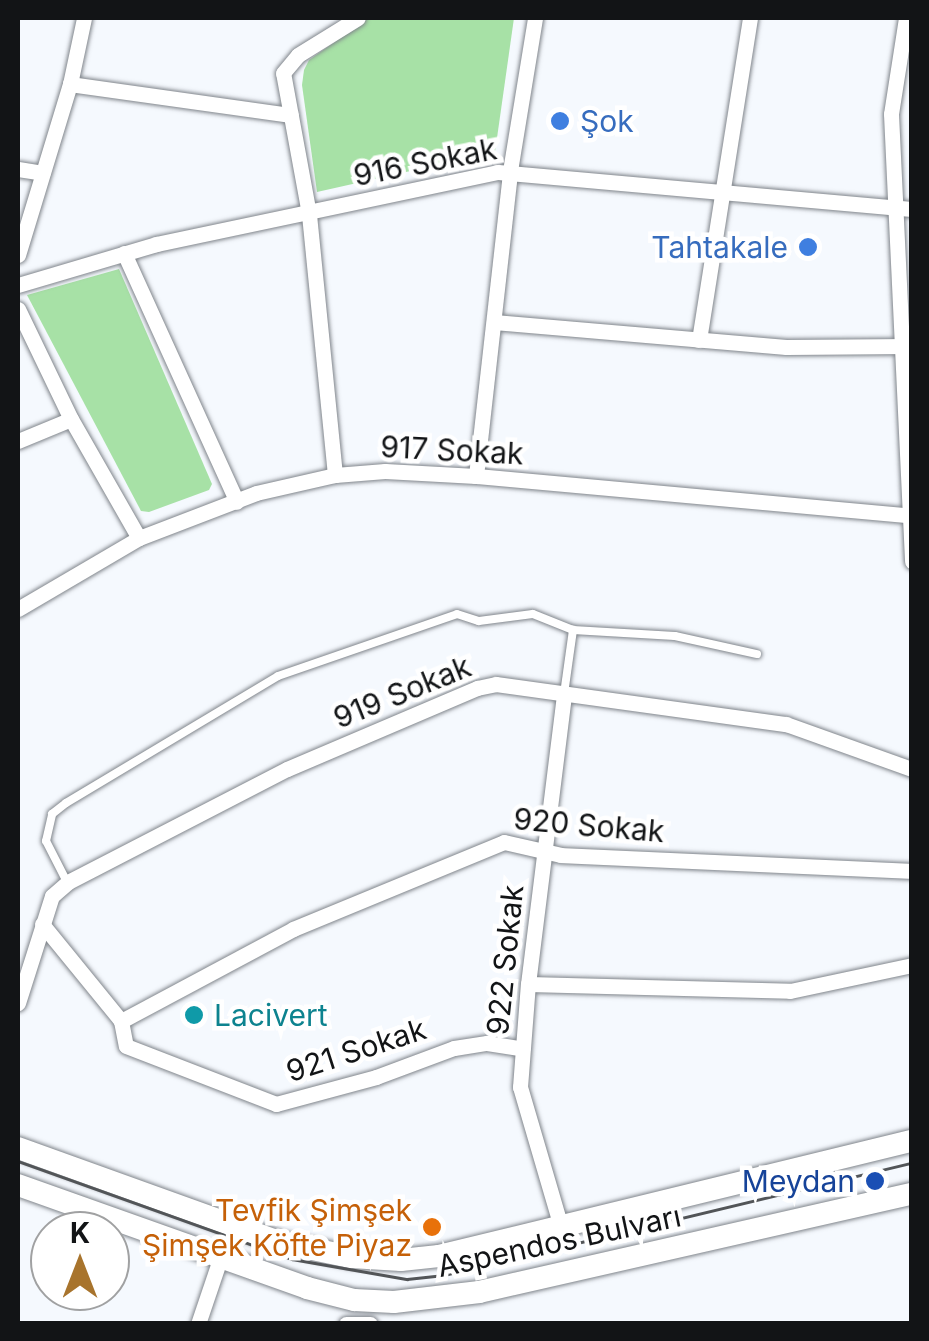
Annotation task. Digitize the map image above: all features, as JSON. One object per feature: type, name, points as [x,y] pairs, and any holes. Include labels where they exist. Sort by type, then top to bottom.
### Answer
[{"type":"main road","name":"Aspendos Bulvarı","points":[[18,1148],[279,1242],[352,1258],[402,1260],[439,1256],[912,1142]]},
{"type":"main road","name":"Aspendos Bulvarı","points":[[18,1186],[336,1296],[414,1302],[479,1292],[912,1194]]},
{"type":"street","points":[[18,255],[70,84],[84,18]]},
{"type":"street","points":[[335,475],[308,214],[283,73],[298,55],[358,18]]},
{"type":"street","points":[[476,476],[510,172],[535,18]]},
{"type":"street","points":[[699,340],[750,18]]},
{"type":"street","points":[[906,18],[891,114],[904,208],[912,562]]},
{"type":"street","points":[[70,84],[291,115]]},
{"type":"street","points":[[18,169],[44,173]]},
{"type":"street","name":"916 Sokak","points":[[18,285],[124,253],[510,172],[904,208]]},
{"type":"street","points":[[124,253],[237,502]]},
{"type":"street","points":[[18,310],[71,419],[138,538]]},
{"type":"street","points":[[494,322],[786,346],[906,346]]},
{"type":"street","points":[[18,441],[71,419]]},
{"type":"street","name":"917 Sokak","points":[[18,608],[138,538],[237,502],[335,475],[384,471],[476,476],[910,516]]},
{"type":"street","name":"919 Sokak","points":[[68,882],[287,769],[477,688],[496,684],[786,724],[912,769]]},
{"type":"street","name":"922 Sokak","points":[[561,1227],[520,1087],[528,984],[564,694]]},
{"type":"street","name":"920 Sokak","points":[[121,1021],[293,929],[504,842],[546,852],[912,871]]},
{"type":"street","points":[[18,1003],[52,896],[68,882]]},
{"type":"street","name":"921 Sokak","points":[[42,924],[121,1021],[126,1046],[276,1104],[376,1077],[454,1048],[487,1044],[523,1049]]},
{"type":"street","points":[[528,984],[790,991],[912,965]]},
{"type":"street","points":[[198,1324],[221,1256]]},
{"type":"street","points":[[346,1324],[370,1324]]},
{"type":"lane","points":[[68,882],[46,841],[52,814],[278,676],[457,614],[479,621],[533,614],[573,630],[675,636],[758,654]]},
{"type":"lane","points":[[564,694],[573,630]]},
{"type":"green space","points":[[369,18],[514,18],[495,152],[317,192],[302,85],[304,70],[309,60]]},
{"type":"green space","points":[[119,269],[212,484],[209,490],[149,512],[141,511],[27,295]]},
{"type":"tram line","points":[[18,1161],[292,1259],[407,1279],[444,1275],[912,1163]]},
{"type":"place","name":"Şok","points":[[560,121]]},
{"type":"place","name":"Tahtakale","points":[[808,247]]},
{"type":"place","name":"Lacivert","points":[[194,1015]]},
{"type":"place","name":"Meydan","points":[[875,1181]]},
{"type":"place","name":"Tevfik Şimşek Şimşek Köfte Piyaz","points":[[432,1227]]}]
